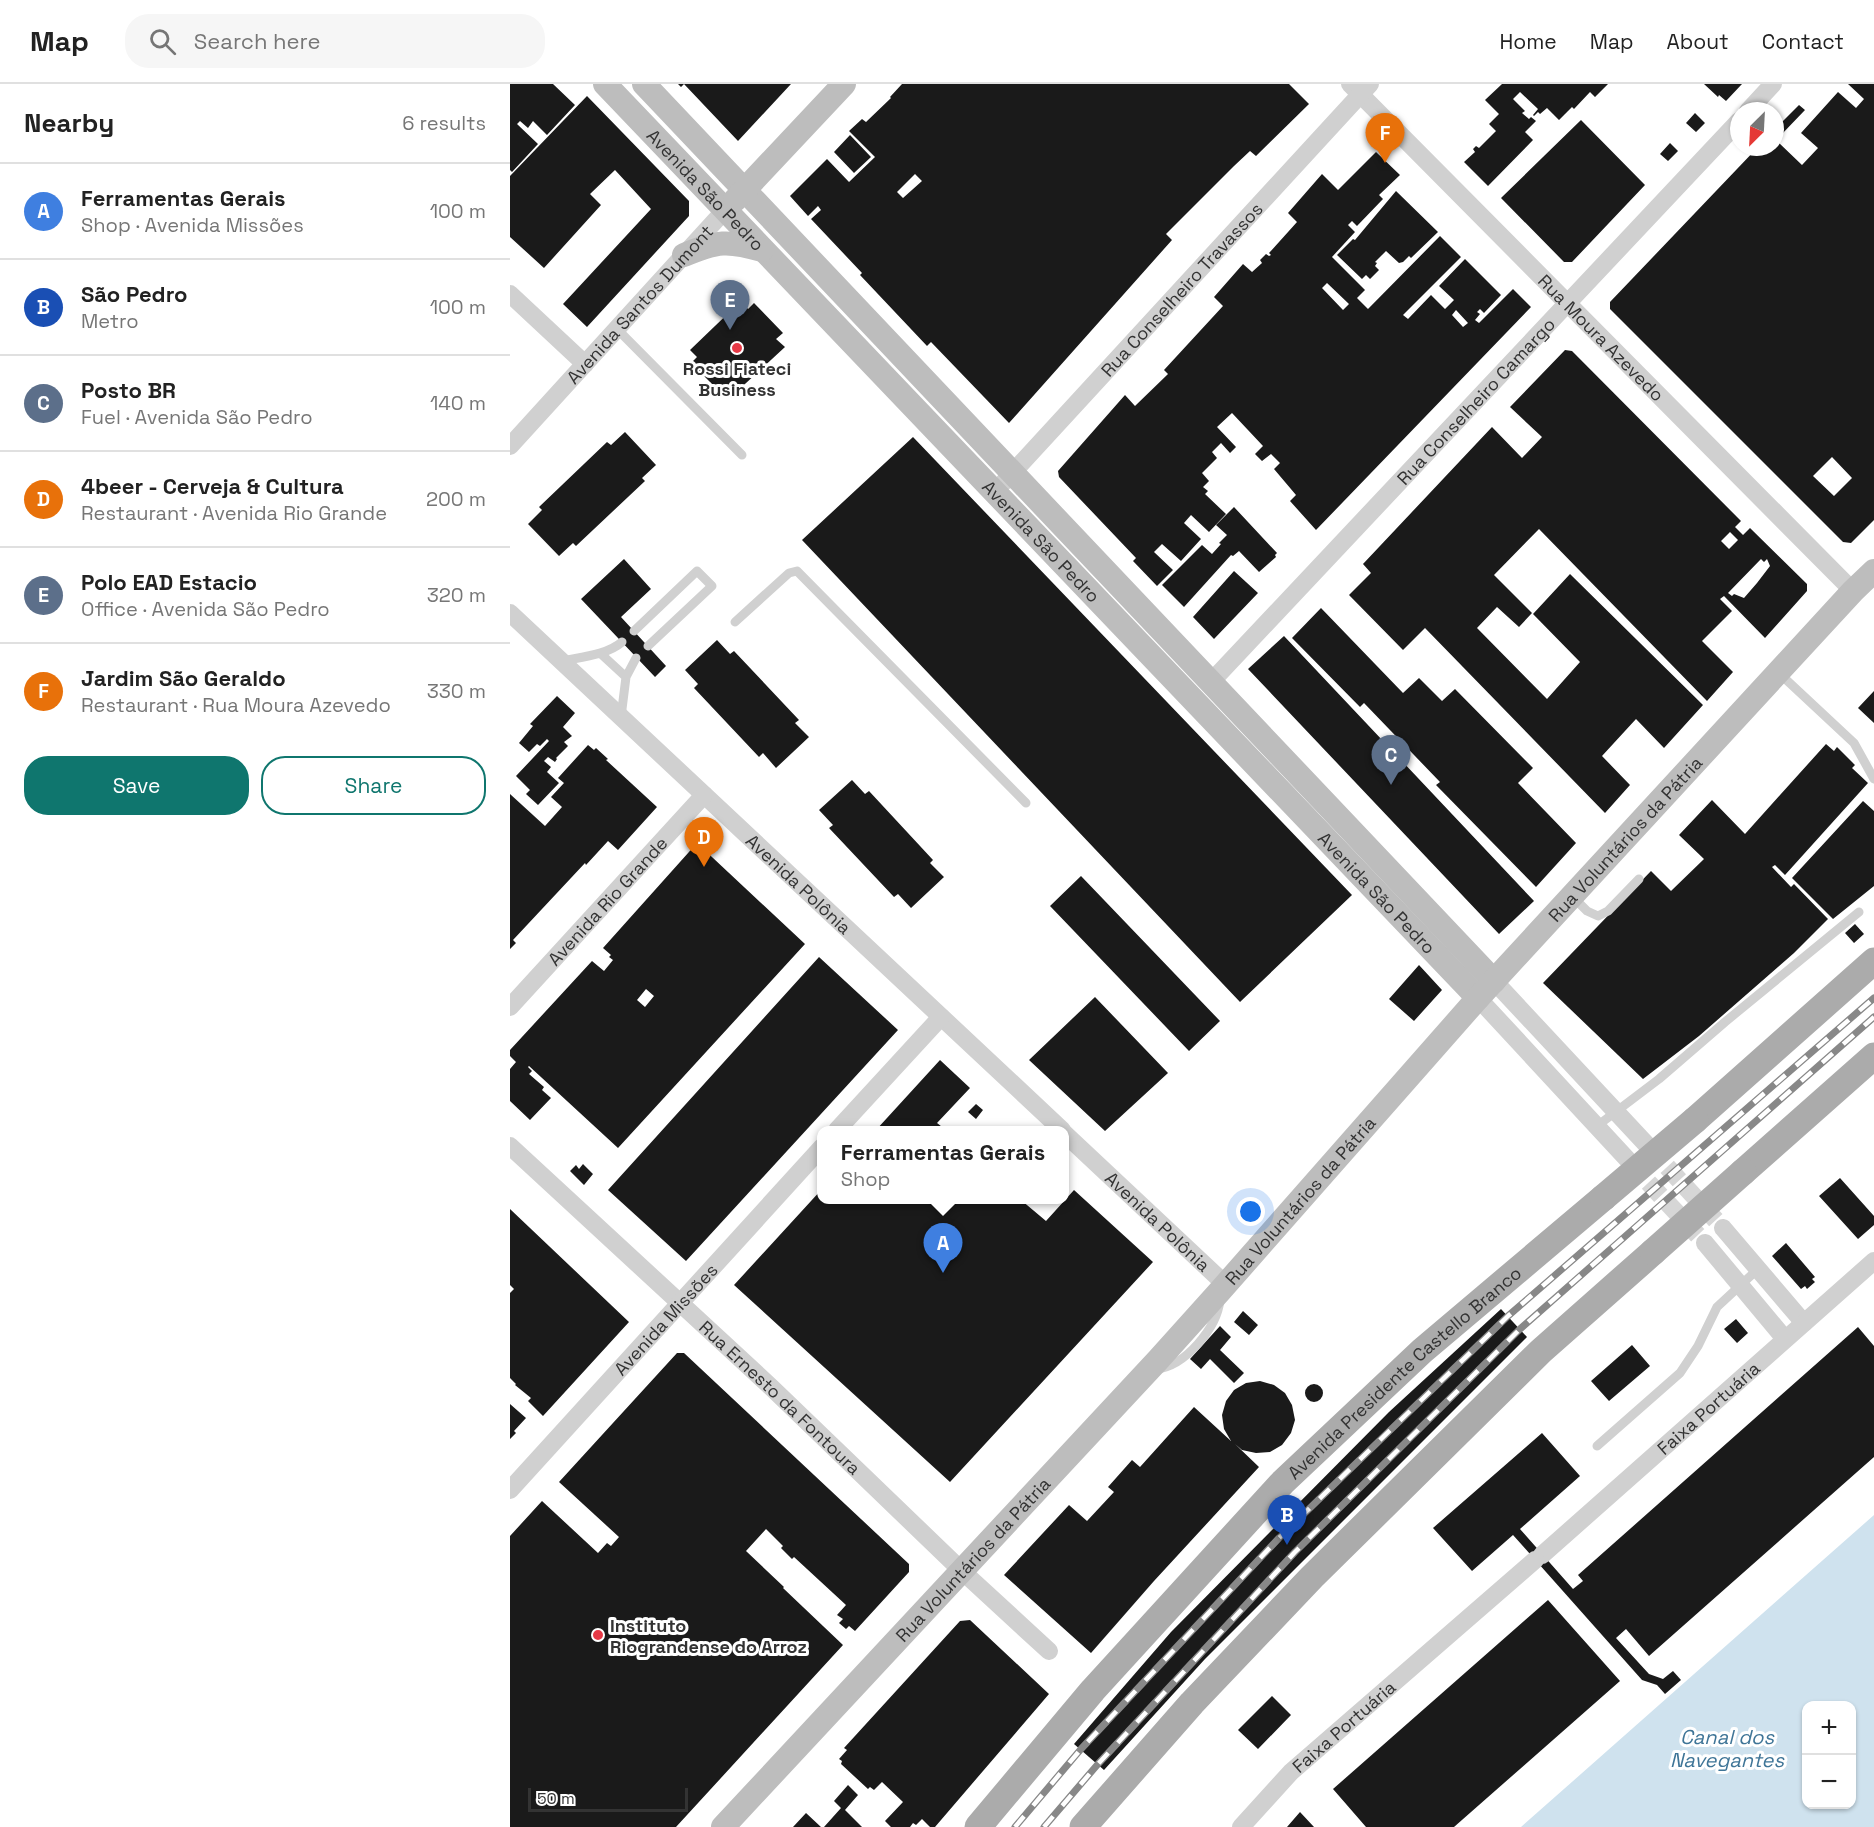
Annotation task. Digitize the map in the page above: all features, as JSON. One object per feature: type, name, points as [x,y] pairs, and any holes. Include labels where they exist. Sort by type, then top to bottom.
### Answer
[{"type":"main road","name":"Avenida Presidente Castello Branco","points":[[978,1827],[1093,1690],[1283,1482],[1422,1351],[1695,1120],[1874,962]]},
{"type":"main road","points":[[1083,1827],[1192,1703],[1312,1576],[1541,1351],[1874,1056]]},
{"type":"street","name":"Avenida São Pedro","points":[[605,84],[994,492],[1486,990]]},
{"type":"street","name":"Avenida São Pedro","points":[[644,84],[1211,682],[1486,990]]},
{"type":"street","name":"Avenida Santos Dumont","points":[[510,446],[725,210],[844,84]]},
{"type":"street","points":[[1756,102],[1773,84]]},
{"type":"street","name":"Rua Moura Azevedo","points":[[1360,88],[1568,303],[1853,591]]},
{"type":"street","name":"Rua Conselheiro Travassos","points":[[994,492],[1360,88]]},
{"type":"street","name":"Rua Conselheiro Camargo","points":[[1211,682],[1730,131]]},
{"type":"street","points":[[684,255],[721,243],[737,242],[763,250]]},
{"type":"street","points":[[510,294],[585,364]]},
{"type":"street","name":"Rua Voluntários da Pátria","points":[[723,1827],[1148,1370],[1486,990],[1853,591],[1874,571]]},
{"type":"street","name":"Avenida Polônia","points":[[510,613],[1057,1126]]},
{"type":"street","name":"Avenida Rio Grande","points":[[510,1007],[704,795]]},
{"type":"street","points":[[1486,990],[1616,1111],[1646,1144]]},
{"type":"street","points":[[1486,990],[1597,1126],[1627,1159]]},
{"type":"street","points":[[842,1126],[941,1017]]},
{"type":"street","name":"Avenida Polônia","points":[[1069,1138],[1223,1288]]},
{"type":"street","name":"Rua Ernesto da Fontoura","points":[[510,1146],[680,1302],[1049,1651]]},
{"type":"street","name":"Avenida Missões","points":[[510,1490],[817,1152]]},
{"type":"street","points":[[1723,1228],[1804,1323]]},
{"type":"street","points":[[1705,1243],[1785,1339]]},
{"type":"street","name":"Faixa Portuária","points":[[1241,1827],[1291,1772],[1874,1261]]},
{"type":"lane","points":[[617,329],[742,455]]},
{"type":"lane","points":[[634,631],[697,571],[712,586],[648,646]]},
{"type":"lane","points":[[735,622],[789,573],[797,571],[1026,803]]},
{"type":"lane","points":[[562,661],[600,653],[622,642]]},
{"type":"lane","points":[[600,653],[626,677]]},
{"type":"lane","points":[[621,717],[626,677],[636,658]]},
{"type":"lane","points":[[1778,672],[1854,743],[1874,779]]},
{"type":"lane","points":[[1572,896],[1587,911],[1598,916],[1608,911],[1639,879]]},
{"type":"lane","points":[[1597,1126],[1659,1078],[1859,912]]},
{"type":"lane","points":[[1597,1446],[1680,1373],[1698,1346],[1718,1307],[1758,1269]]},
{"type":"water","name":"Canal dos Navegantes","points":[[1874,1515],[1874,1827],[1521,1827]]},
{"type":"building","points":[[510,84],[553,84],[575,105],[547,135],[533,121],[528,128],[520,121],[517,124],[538,144],[512,172],[510,170]]},
{"type":"building","points":[[684,84],[791,84],[738,141]]},
{"type":"building","points":[[902,84],[1289,84],[1309,104],[1256,156],[1250,151],[1166,234],[1172,240],[1009,423],[931,342],[927,346],[860,275],[862,273],[811,219],[821,210],[818,206],[808,216],[790,196],[827,159],[849,182],[875,157],[849,131],[862,119],[866,122]],"holes":[[[915,174],[922,181],[903,198],[897,192]]]},
{"type":"building","points":[[1502,84],[1608,84],[1595,97],[1590,92],[1574,109],[1572,107],[1559,120],[1547,108],[1534,116],[1538,109],[1520,92],[1513,99],[1525,111],[1522,113],[1536,121],[1525,132],[1533,140],[1488,186],[1464,162],[1475,152],[1473,149],[1476,146],[1479,148],[1496,131],[1489,124],[1499,114],[1485,100]]},
{"type":"building","points":[[1704,84],[1742,84],[1726,101]]},
{"type":"building","points":[[1848,84],[1874,84],[1874,520],[1851,543],[1843,542],[1610,309],[1610,302],[1749,156],[1784,156],[1784,148],[1802,165],[1818,148],[1801,133],[1838,92],[1856,108],[1864,99]],"holes":[[[1832,457],[1852,478],[1834,496],[1813,476]]]},
{"type":"building","points":[[587,96],[689,201],[689,216],[587,327],[563,304],[651,209],[615,170],[590,194],[601,205],[544,268],[510,237],[510,176]]},
{"type":"building","points":[[1799,105],[1805,110],[1784,132],[1784,120]]},
{"type":"building","points":[[1695,113],[1705,123],[1696,132],[1686,123]]},
{"type":"building","points":[[1581,120],[1645,185],[1572,262],[1564,262],[1501,198]]},
{"type":"building","points":[[850,135],[871,157],[854,173],[834,152]]},
{"type":"building","points":[[1670,143],[1678,151],[1668,161],[1660,154]]},
{"type":"building","points":[[1376,152],[1400,175],[1379,195],[1383,199],[1357,226],[1352,221],[1348,225],[1355,232],[1332,257],[1365,290],[1357,298],[1368,309],[1440,236],[1461,257],[1403,315],[1408,319],[1431,295],[1445,309],[1454,300],[1439,286],[1465,259],[1501,295],[1484,313],[1480,309],[1477,312],[1480,314],[1475,320],[1479,323],[1513,289],[1531,307],[1316,530],[1290,501],[1296,495],[1274,469],[1280,463],[1271,454],[1262,461],[1255,454],[1263,446],[1232,413],[1217,427],[1236,447],[1230,453],[1221,443],[1212,452],[1217,458],[1202,473],[1209,481],[1203,487],[1208,491],[1205,494],[1226,514],[1209,532],[1191,515],[1184,523],[1201,539],[1181,561],[1162,544],[1154,552],[1173,570],[1157,586],[1133,561],[1136,558],[1059,477],[1058,471],[1125,395],[1135,406],[1168,374],[1164,370],[1223,306],[1214,297],[1243,264],[1252,272],[1262,263],[1260,260],[1266,254],[1271,255],[1269,253],[1297,222],[1288,213],[1322,174],[1338,190]],"holes":[[[1327,283],[1349,304],[1343,310],[1322,288]],[[1456,310],[1468,323],[1463,327],[1452,315]]]},
{"type":"building","points":[[1396,191],[1438,232],[1411,258],[1409,256],[1403,262],[1399,263],[1386,251],[1375,262],[1379,270],[1370,279],[1366,275],[1362,279],[1337,255],[1353,239],[1355,240]]},
{"type":"building","name":"Rossi Fiateci Business","points":[[741,301],[748,309],[754,303],[783,333],[776,339],[785,347],[733,395],[726,387],[720,392],[691,363],[697,357],[690,350]]},
{"type":"building","points":[[1565,350],[1572,351],[1741,521],[1735,527],[1743,535],[1750,528],[1807,584],[1807,591],[1765,638],[1724,596],[1720,599],[1732,611],[1702,641],[1733,672],[1707,701],[1539,529],[1494,575],[1532,613],[1519,627],[1497,607],[1477,628],[1547,699],[1580,662],[1533,614],[1570,574],[1703,705],[1664,748],[1636,719],[1602,756],[1630,785],[1605,813],[1425,628],[1403,650],[1349,595],[1371,573],[1363,564],[1492,427],[1522,458],[1542,437],[1510,407]],"holes":[[[1730,532],[1738,540],[1729,549],[1721,541]],[[1761,559],[1764,562],[1767,559],[1770,566],[1744,598],[1728,593]]]},
{"type":"building","points":[[625,432],[656,465],[642,478],[645,481],[576,546],[573,543],[559,556],[528,524],[542,510],[539,507],[607,442],[611,445]]},
{"type":"building","points":[[913,437],[1352,895],[1240,1002],[802,540]]},
{"type":"building","points":[[1234,507],[1277,553],[1276,557],[1259,572],[1239,551],[1231,555],[1184,607],[1162,585],[1202,545],[1212,554],[1227,535],[1216,525]]},
{"type":"building","points":[[624,559],[651,589],[621,617],[666,666],[655,677],[581,599]]},
{"type":"building","points":[[1234,571],[1258,593],[1214,639],[1193,617]]},
{"type":"building","points":[[1321,608],[1403,693],[1419,678],[1442,701],[1455,689],[1533,768],[1518,783],[1576,843],[1536,887],[1436,785],[1440,782],[1364,703],[1360,707],[1292,638]]},
{"type":"building","points":[[1284,636],[1534,901],[1499,934],[1248,669]]},
{"type":"building","points":[[717,640],[730,654],[734,651],[799,720],[795,723],[809,737],[776,768],[763,753],[759,757],[694,688],[698,684],[685,670]]},
{"type":"building","points":[[1874,691],[1874,723],[1858,708]]},
{"type":"building","points":[[557,696],[575,713],[563,727],[572,736],[564,742],[568,746],[555,762],[548,757],[544,761],[551,767],[547,772],[559,783],[538,805],[526,794],[530,790],[516,776],[549,741],[547,739],[540,746],[537,744],[529,752],[519,743],[533,726],[530,724]]},
{"type":"building","points":[[1826,744],[1834,751],[1837,747],[1855,765],[1852,768],[1868,783],[1785,875],[1775,865],[1772,867],[1791,887],[1794,884],[1828,919],[1794,953],[1699,1036],[1643,1079],[1543,983],[1651,871],[1671,891],[1704,859],[1679,835],[1712,800],[1745,834]]},
{"type":"building","points":[[588,745],[594,750],[596,748],[657,807],[618,850],[608,841],[586,865],[585,863],[513,940],[516,943],[510,949],[510,794],[545,826],[562,807],[551,797],[564,783],[558,778]]},
{"type":"building","points":[[852,780],[865,794],[869,791],[933,860],[930,863],[944,877],[911,908],[898,894],[894,897],[829,828],[833,825],[819,810]]},
{"type":"building","points":[[1863,801],[1874,811],[1874,886],[1833,919],[1792,878]]},
{"type":"building","points":[[697,843],[805,944],[618,1148],[529,1066],[532,1071],[529,1074],[544,1087],[542,1090],[551,1098],[530,1120],[510,1101],[510,1069],[516,1062],[510,1056],[510,1050],[592,961],[604,971],[613,960],[603,948]],"holes":[[[646,989],[654,996],[645,1007],[637,1000]]]},
{"type":"building","points":[[1081,876],[1220,1021],[1189,1051],[1050,906]]},
{"type":"building","points":[[1855,924],[1864,934],[1854,943],[1845,933]]},
{"type":"building","points":[[819,957],[898,1030],[686,1261],[608,1190]]},
{"type":"building","points":[[1419,965],[1442,990],[1414,1021],[1389,999]]},
{"type":"building","points":[[1095,997],[1168,1073],[1105,1131],[1029,1060]]},
{"type":"building","points":[[940,1060],[970,1088],[937,1123],[941,1126],[880,1126]]},
{"type":"building","points":[[976,1104],[983,1110],[976,1119],[968,1112]]},
{"type":"building","points":[[583,1164],[593,1174],[584,1185],[570,1171],[576,1165],[579,1169]]},
{"type":"building","points":[[1840,1178],[1874,1216],[1874,1225],[1858,1239],[1819,1196]]},
{"type":"building","points":[[1074,1190],[1153,1262],[950,1482],[734,1285],[817,1194],[817,1204],[1026,1204],[1046,1221],[1061,1204],[1069,1204],[1069,1196]]},
{"type":"building","points":[[510,1209],[629,1322],[543,1416],[528,1401],[531,1398],[510,1378],[510,1293],[514,1289],[510,1285]]},
{"type":"building","points":[[1786,1243],[1815,1277],[1812,1279],[1815,1282],[1807,1289],[1805,1286],[1801,1289],[1772,1256]]},
{"type":"building","points":[[1501,1309],[1527,1337],[1205,1659],[1104,1770],[1074,1744],[1171,1632],[1389,1412]]},
{"type":"building","points":[[1243,1311],[1258,1325],[1249,1335],[1234,1322]]},
{"type":"building","points":[[1736,1319],[1748,1333],[1737,1343],[1724,1329]]},
{"type":"building","points":[[1220,1326],[1231,1337],[1220,1350],[1244,1373],[1234,1383],[1210,1359],[1201,1369],[1190,1359]]},
{"type":"building","points":[[1858,1327],[1874,1346],[1874,1457],[1649,1656],[1626,1629],[1616,1638],[1649,1674],[1663,1679],[1673,1671],[1681,1680],[1665,1694],[1657,1685],[1642,1680],[1513,1535],[1472,1571],[1433,1528],[1542,1433],[1580,1476],[1520,1529],[1573,1589],[1583,1581],[1578,1575]]},
{"type":"building","points":[[1632,1345],[1650,1366],[1609,1401],[1591,1381]]},
{"type":"building","points":[[677,1353],[684,1353],[909,1564],[909,1572],[855,1631],[849,1626],[846,1629],[839,1623],[843,1619],[837,1615],[846,1605],[794,1557],[792,1559],[766,1529],[746,1551],[843,1645],[676,1827],[510,1827],[510,1536],[542,1501],[598,1553],[607,1543],[611,1546],[619,1537],[559,1482]]},
{"type":"building","points":[[1260,1381],[1274,1385],[1285,1393],[1292,1405],[1295,1420],[1291,1433],[1282,1445],[1270,1452],[1256,1453],[1242,1450],[1235,1444],[1259,1467],[1091,1653],[1004,1575],[1069,1505],[1087,1521],[1114,1492],[1108,1487],[1132,1460],[1140,1467],[1194,1407],[1231,1441],[1224,1429],[1222,1415],[1226,1401],[1234,1390],[1246,1383]]},
{"type":"building","points":[[1314,1384],[1320,1387],[1323,1393],[1320,1399],[1314,1402],[1308,1399],[1305,1393],[1308,1387]]},
{"type":"building","points":[[510,1404],[526,1418],[510,1439]]},
{"type":"building","points":[[1548,1600],[1620,1681],[1454,1827],[1366,1827],[1333,1789]]},
{"type":"building","points":[[970,1620],[1049,1694],[935,1827],[930,1827],[922,1819],[910,1827],[891,1827],[885,1821],[903,1802],[882,1782],[874,1790],[870,1787],[868,1789],[841,1764],[842,1761],[839,1759],[847,1750],[844,1748],[960,1621]]},
{"type":"building","points":[[1272,1696],[1291,1715],[1258,1749],[1238,1730]]},
{"type":"building","points":[[848,1785],[858,1795],[845,1810],[862,1827],[824,1827],[841,1808],[834,1801]]},
{"type":"building","points":[[1300,1812],[1314,1827],[1287,1827]]},
{"type":"building","points":[[806,1813],[821,1827],[793,1827]]},
{"type":"tunnel","points":[[1649,1147],[1723,1228]]},
{"type":"tunnel","points":[[1630,1163],[1705,1243]]},
{"type":"railway","points":[[1015,1827],[1081,1749],[1279,1538],[1508,1316],[1874,998]]},
{"type":"railway","points":[[1044,1827],[1098,1764],[1295,1552],[1520,1329],[1874,1017]]},
{"type":"place","name":"Jardim São Geraldo","points":[[1385,163]]},
{"type":"place","name":"Polo EAD Estacio","points":[[730,330]]},
{"type":"place","name":"Rossi Fiateci Business","points":[[737,348]]},
{"type":"place","name":"Posto BR","points":[[1391,785]]},
{"type":"place","name":"4beer - Cerveja & Cultura","points":[[704,867]]},
{"type":"place","name":"Ferramentas Gerais","points":[[943,1273]]},
{"type":"place","name":"São Pedro","points":[[1287,1545]]},
{"type":"place","name":"Instituto Riograndense do Arroz","points":[[598,1635]]}]
